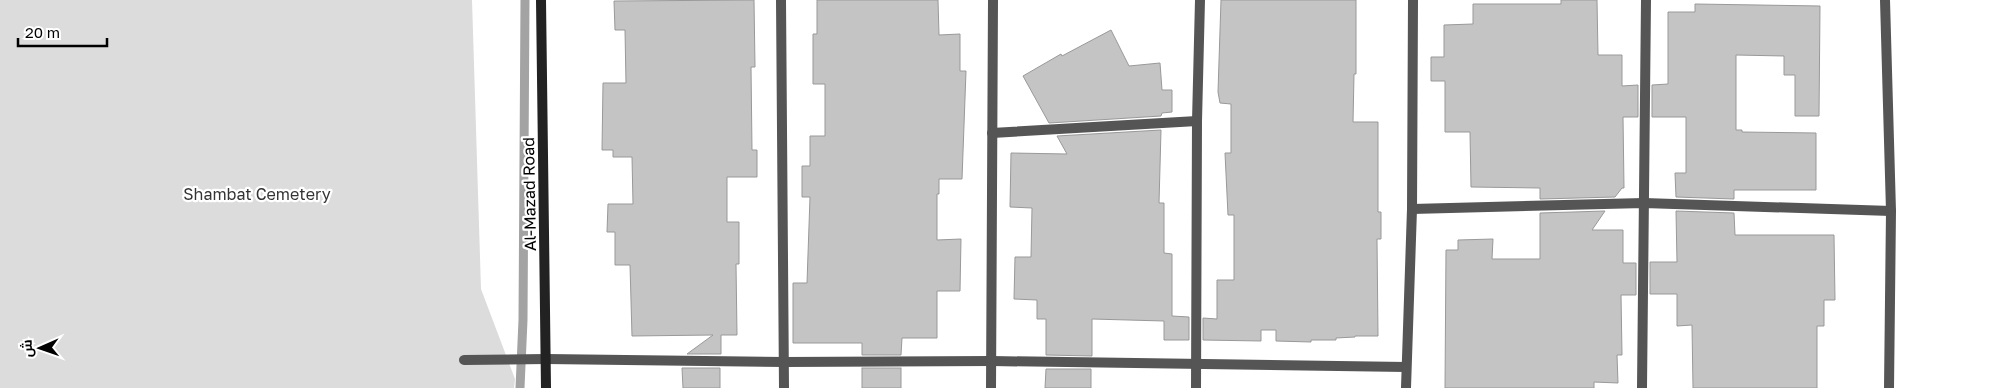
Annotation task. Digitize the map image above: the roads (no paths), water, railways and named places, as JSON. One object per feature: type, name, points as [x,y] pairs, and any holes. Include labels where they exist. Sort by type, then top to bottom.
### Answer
[{"type":"street","name":"Al-Mazad Road","points":[[541,0],[546,388]]},
{"type":"street","points":[[781,0],[784,388]]},
{"type":"street","points":[[991,388],[993,0]]},
{"type":"street","points":[[1196,388],[1197,121],[1200,0]]},
{"type":"street","points":[[1406,388],[1412,208],[1413,0]]},
{"type":"street","points":[[1642,388],[1646,0]]},
{"type":"street","points":[[1885,0],[1891,211],[1890,388]]},
{"type":"street","points":[[992,133],[1197,121]]},
{"type":"street","points":[[1412,208],[1644,203],[1891,211]]},
{"type":"street","points":[[464,360],[992,361],[1406,367]]},
{"type":"waterway","points":[[520,388],[523,320],[525,0]]},
{"type":"park label","name":"Shambat Cemetery","points":[[257,194]]}]
